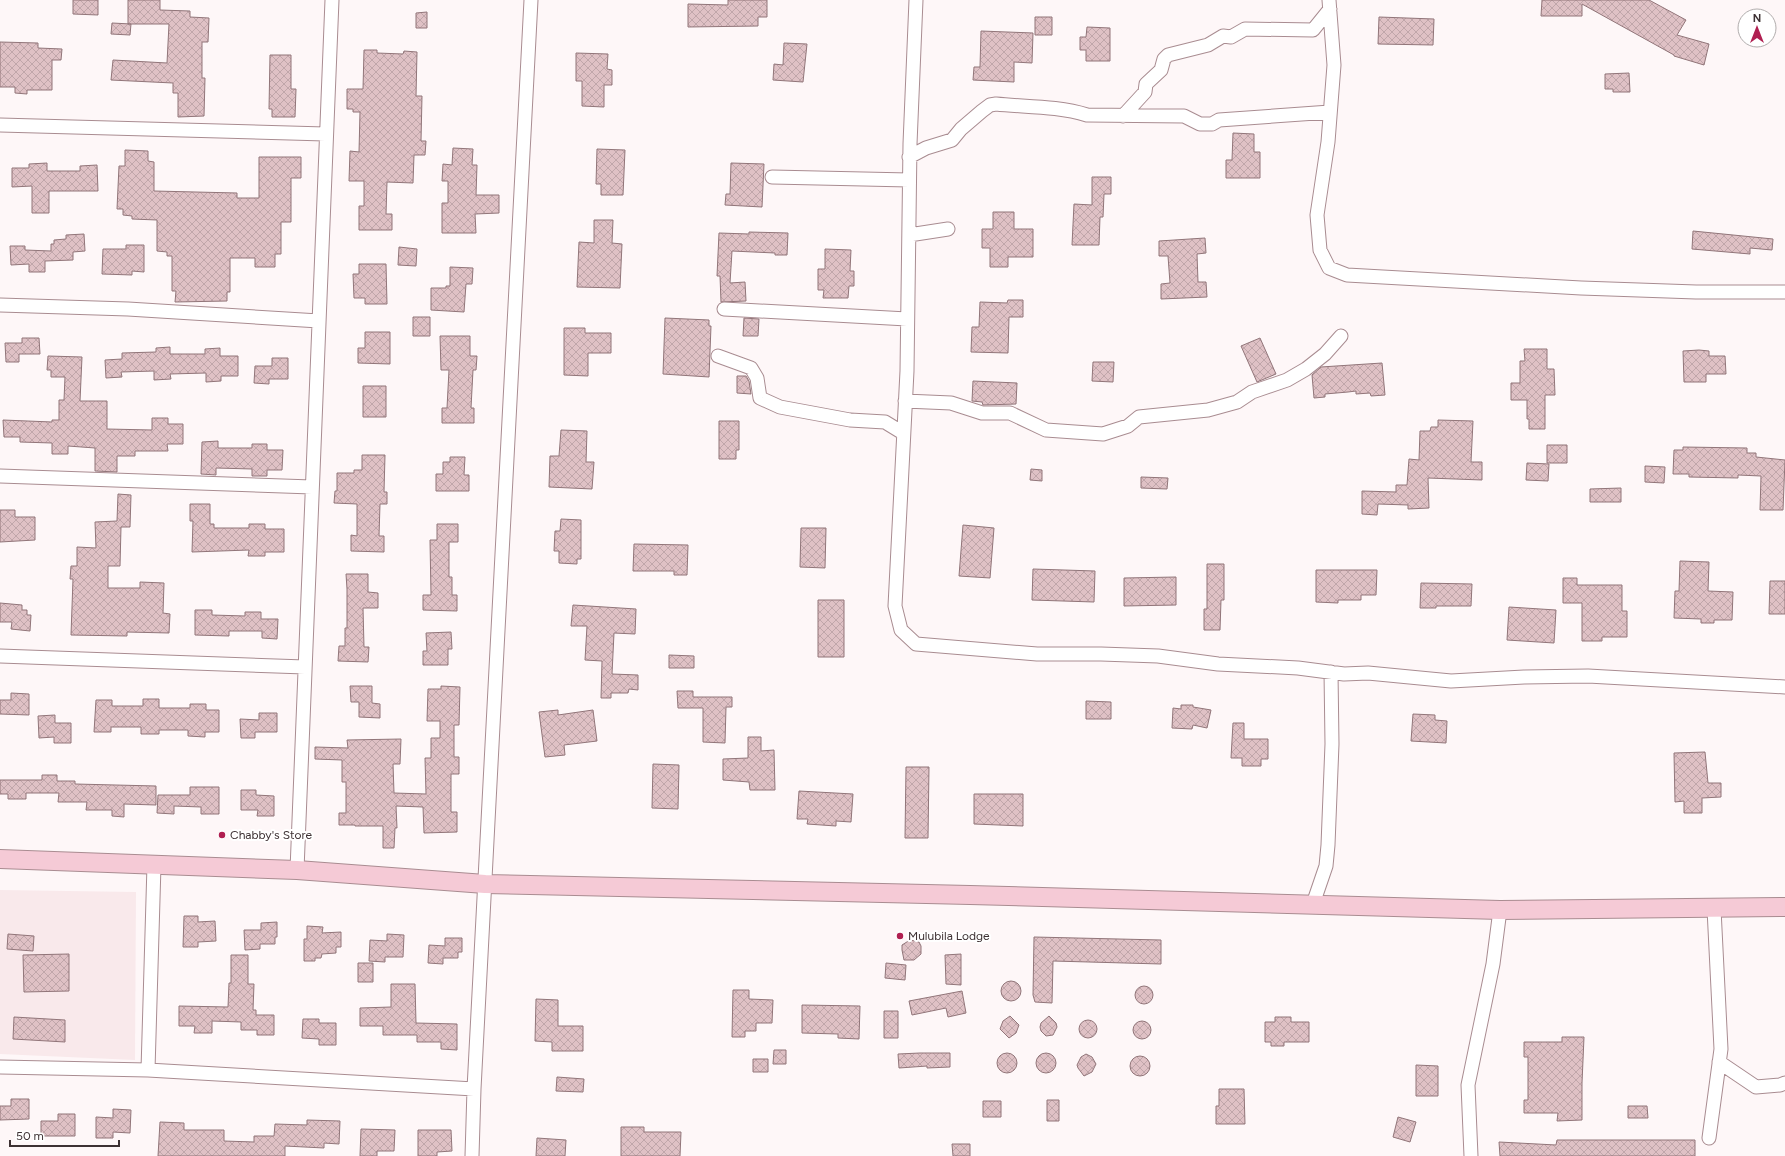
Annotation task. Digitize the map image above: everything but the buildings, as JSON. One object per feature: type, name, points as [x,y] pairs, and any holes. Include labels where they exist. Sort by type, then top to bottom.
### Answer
[{"type":"street","points":[[297,870],[325,134],[332,0]]},
{"type":"street","points":[[472,1156],[474,1089],[486,884],[531,0]]},
{"type":"street","points":[[916,0],[909,180],[905,400],[895,606],[901,630],[916,644],[1037,654],[1158,656],[1218,664],[1298,668],[1331,672],[1368,673],[1451,681],[1524,677],[1588,676],[1785,688]]},
{"type":"street","points":[[1123,116],[1145,92],[1146,84],[1160,70],[1164,59],[1168,55],[1208,45],[1224,36],[1231,36],[1245,29],[1313,30],[1329,5]]},
{"type":"street","points":[[1329,5],[1334,65],[1328,142],[1317,215],[1320,250],[1328,268],[1347,275],[1582,288],[1696,292],[1785,292]]},
{"type":"street","points":[[910,157],[926,148],[952,140],[961,129],[990,106],[996,104],[1077,112],[1087,115],[1184,116],[1200,124],[1212,124],[1220,120],[1330,112]]},
{"type":"street","points":[[0,125],[325,134]]},
{"type":"street","points":[[772,176],[909,180]]},
{"type":"street","points":[[908,235],[948,229]]},
{"type":"street","points":[[0,305],[128,309],[319,321]]},
{"type":"street","points":[[724,309],[907,319]]},
{"type":"street","points":[[905,400],[951,403],[982,413],[1010,413],[1046,430],[1103,434],[1128,426],[1140,417],[1208,410],[1237,402],[1252,392],[1287,380],[1306,369],[1325,354],[1341,336]]},
{"type":"street","points":[[718,356],[751,368],[757,378],[760,398],[773,404],[850,420],[885,422],[903,433]]},
{"type":"street","points":[[0,476],[312,487]]},
{"type":"street","points":[[0,656],[305,667]]},
{"type":"street","points":[[1313,904],[1326,866],[1328,845],[1332,744],[1331,672]]},
{"type":"street","points":[[0,859],[297,870],[486,884],[1313,904],[1500,910],[1714,909],[1785,907]]},
{"type":"street","points":[[148,1070],[154,865]]},
{"type":"street","points":[[1709,1138],[1721,1049],[1714,909]]},
{"type":"street","points":[[1471,1156],[1468,1085],[1494,964],[1500,910]]},
{"type":"street","points":[[1719,1062],[1756,1087],[1780,1085],[1785,1083]]},
{"type":"street","points":[[0,1067],[148,1070],[474,1089]]},
{"type":"shaded area","points":[[0,890],[136,892],[135,1060],[0,1054]]},
{"type":"place","name":"Chabby's Store","points":[[222,835]]},
{"type":"place","name":"Mulubila Lodge","points":[[900,936]]}]
